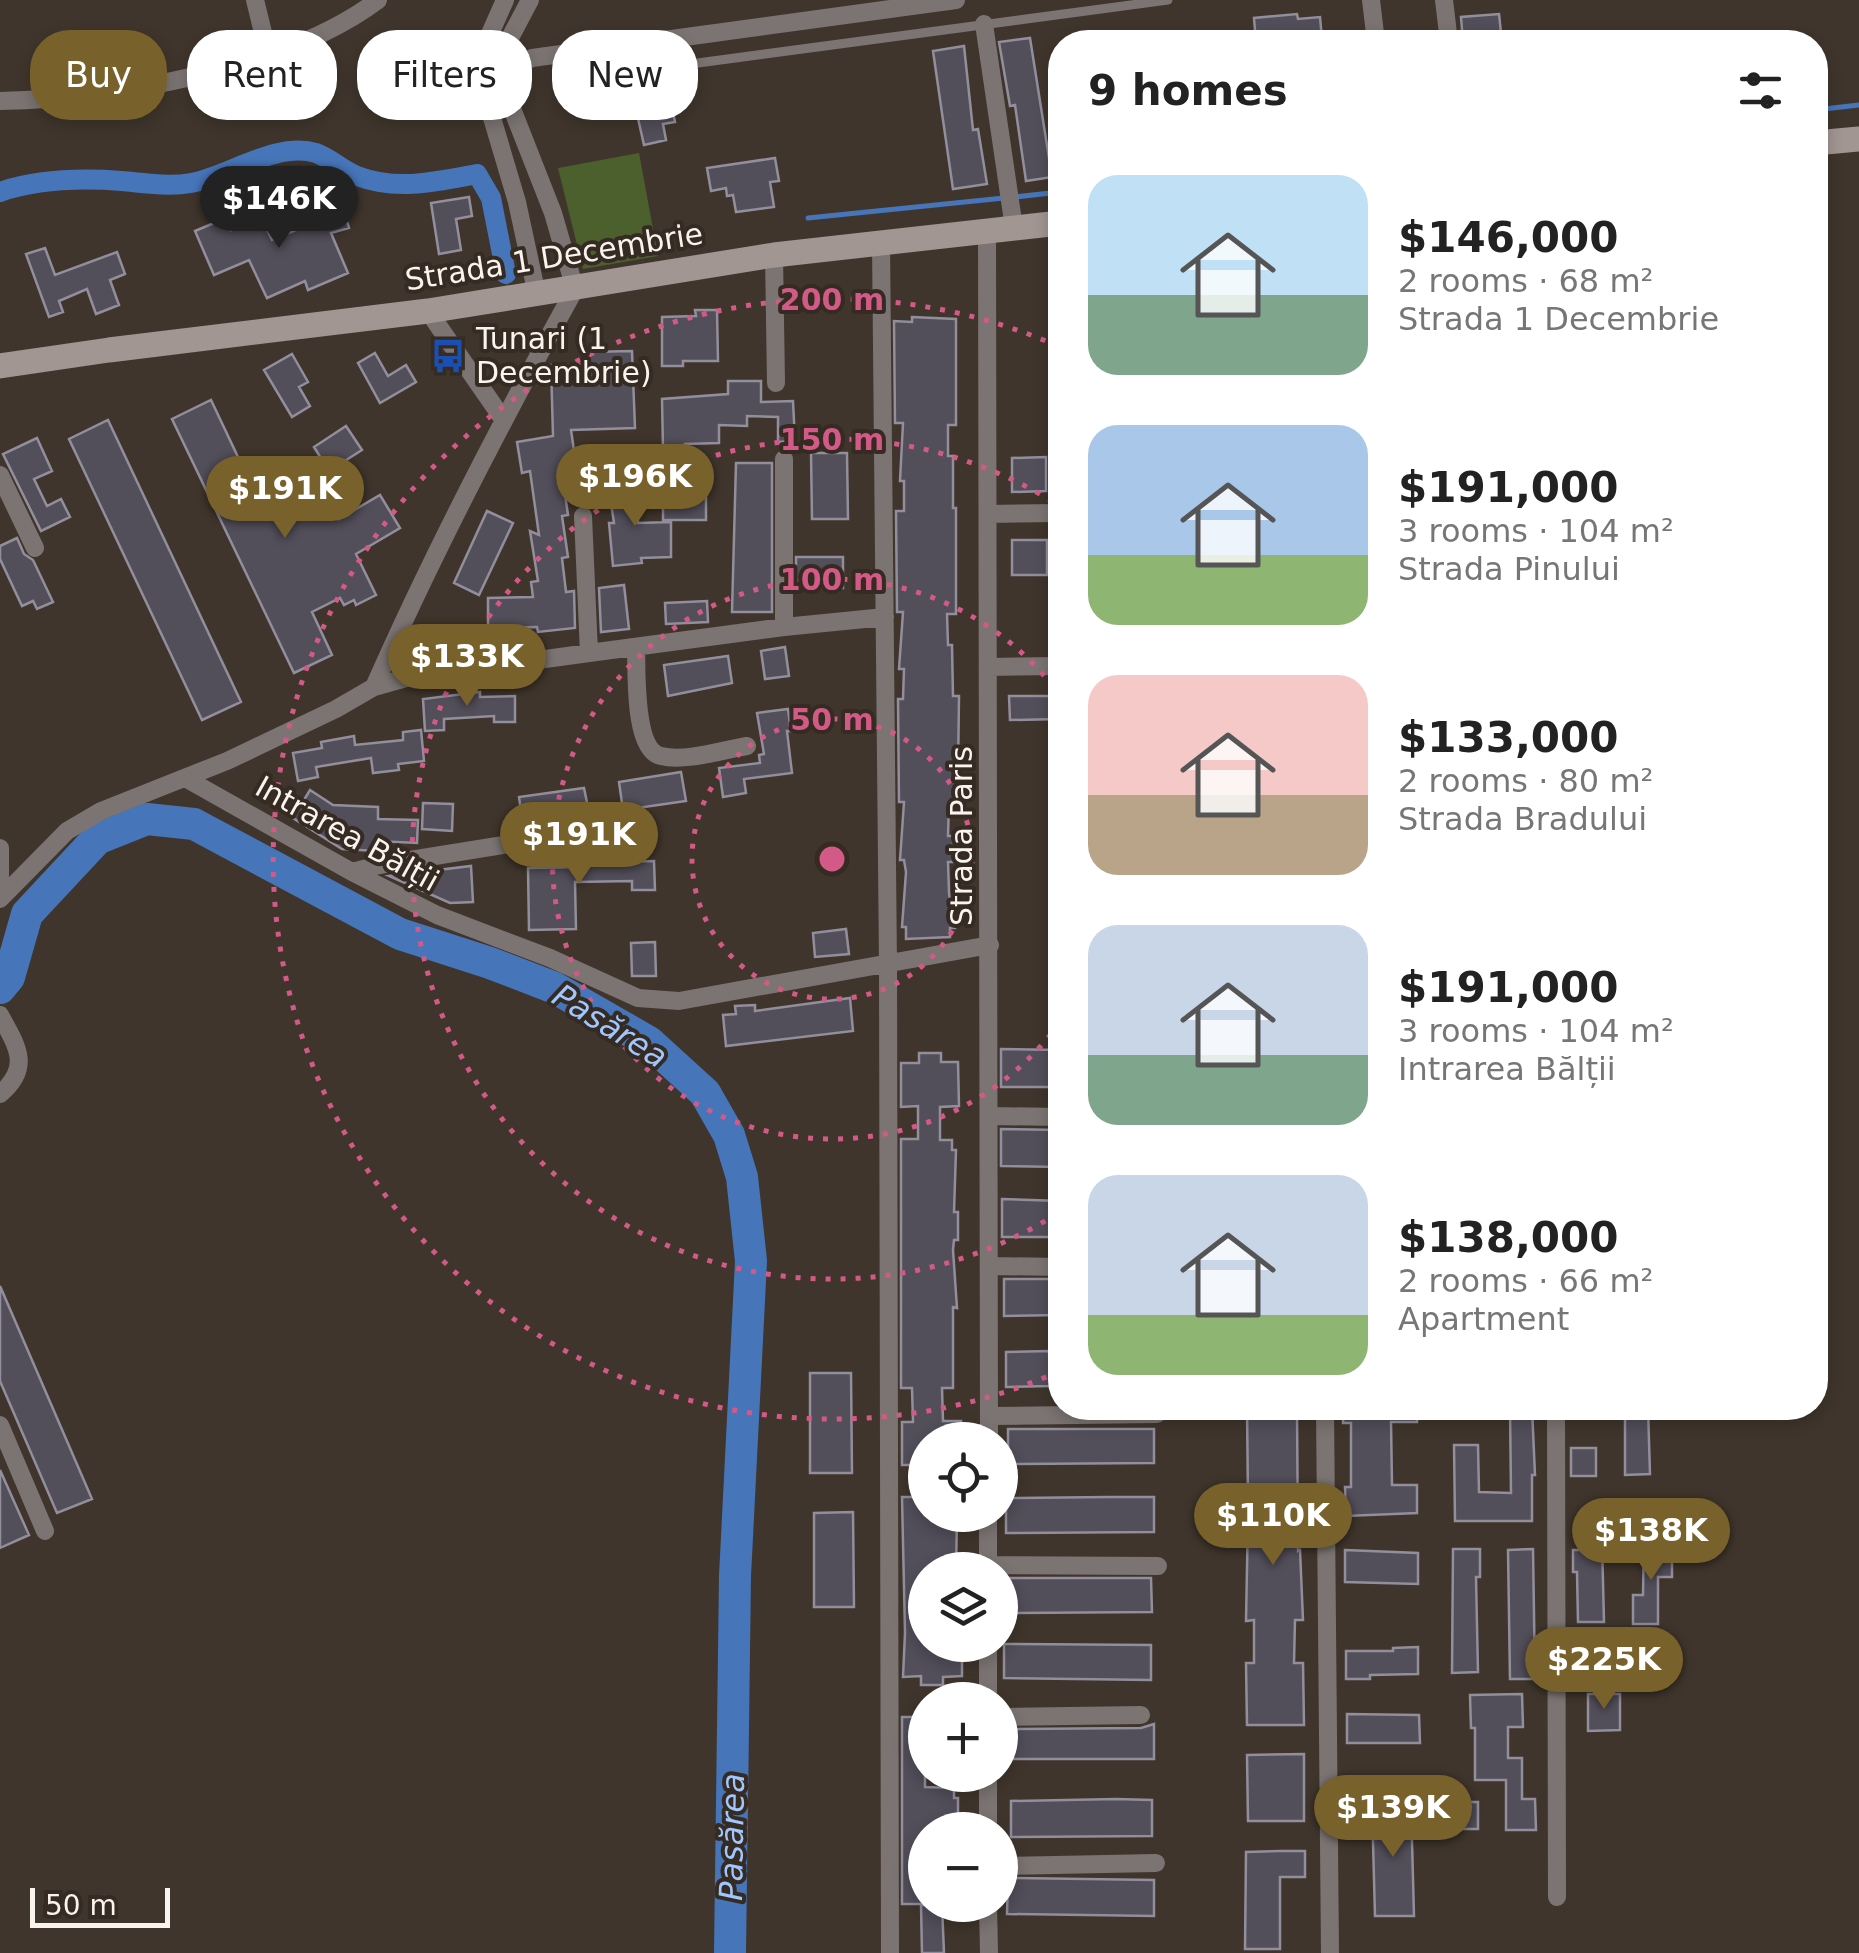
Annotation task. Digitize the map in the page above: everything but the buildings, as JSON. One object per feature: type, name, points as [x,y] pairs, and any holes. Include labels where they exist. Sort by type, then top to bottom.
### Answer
[{"type":"main road","points":[[1828,142],[1859,138]]},
{"type":"main road","name":"Strada 1 Decembrie","points":[[0,366],[428,311],[774,256],[987,232],[1012,218],[1048,222]]},
{"type":"street","points":[[254,0],[262,30]]},
{"type":"street","points":[[328,30],[378,0]]},
{"type":"street","points":[[505,0],[485,45],[484,91],[517,202],[537,295]]},
{"type":"street","points":[[514,30],[530,0]]},
{"type":"street","points":[[532,58],[956,0]]},
{"type":"street","points":[[1371,0],[1375,30]]},
{"type":"street","points":[[1444,0],[1447,30]]},
{"type":"street","points":[[984,24],[1012,218]]},
{"type":"street","points":[[0,100],[114,92],[187,77]]},
{"type":"street","points":[[374,687],[426,570],[575,289],[553,213],[516,120]]},
{"type":"street","name":"Strada Paris","points":[[987,232],[989,1422]]},
{"type":"street","points":[[882,242],[890,1953]]},
{"type":"street","points":[[774,256],[776,382]]},
{"type":"street","points":[[428,311],[503,419]]},
{"type":"street","points":[[784,459],[784,626]]},
{"type":"street","points":[[0,475],[34,548]]},
{"type":"street","points":[[988,514],[1048,512]]},
{"type":"street","points":[[582,516],[589,653]]},
{"type":"street","points":[[0,899],[67,832],[102,811],[185,778],[336,709],[374,687],[406,678],[636,646],[885,617]]},
{"type":"street","points":[[636,646],[640,720],[650,751],[662,756],[686,756],[747,746]]},
{"type":"street","points":[[988,666],[1048,666]]},
{"type":"street","name":"Intrarea Bălții","points":[[185,778],[437,915],[550,958],[638,998],[680,1001],[990,946]]},
{"type":"street","points":[[352,872],[572,834]]},
{"type":"street","points":[[0,848],[0,884]]},
{"type":"street","points":[[0,1094],[17,1076],[19,1062],[19,1051],[2,1018]]},
{"type":"street","points":[[990,1116],[1048,1117]]},
{"type":"street","points":[[990,1266],[1048,1267]]},
{"type":"street","points":[[989,1416],[1048,1415]]},
{"type":"street","points":[[1325,1420],[1330,1953]]},
{"type":"street","points":[[1556,1420],[1558,1897]]},
{"type":"street","points":[[0,1425],[45,1530]]},
{"type":"street","points":[[1018,1568],[1158,1566]]},
{"type":"street","points":[[1018,1716],[1142,1715]]},
{"type":"street","points":[[1018,1866],[1156,1863]]},
{"type":"street","points":[[988,1922],[989,1953]]},
{"type":"lane","points":[[698,63],[1168,0]]},
{"type":"green space","points":[[639,153],[658,256],[583,269],[558,168]]},
{"type":"waterway","points":[[1828,109],[1859,105]]},
{"type":"waterway","points":[[0,192],[29,184],[76,180],[191,183],[268,156],[301,151],[321,155],[357,176],[387,183],[416,184],[477,174],[491,198],[506,274]]},
{"type":"waterway","points":[[1015,197],[1048,193]]},
{"type":"waterway","points":[[808,218],[1004,198]]},
{"type":"waterway","name":"Pasărea","points":[[0,988],[9,977],[27,914],[97,839],[147,819],[194,824],[400,934],[555,988],[649,1042],[705,1093],[729,1135],[742,1177],[751,1261],[735,1576],[730,1953]]},
{"type":"place","name":"Tunari (1 Decembrie)","points":[[448,356]]}]
